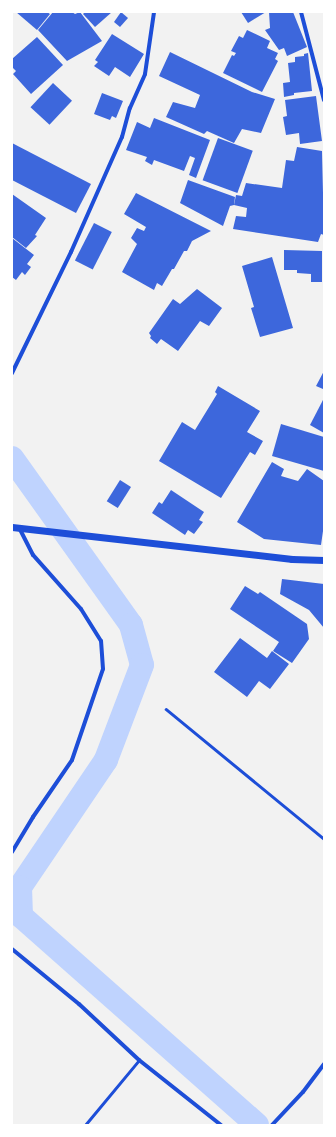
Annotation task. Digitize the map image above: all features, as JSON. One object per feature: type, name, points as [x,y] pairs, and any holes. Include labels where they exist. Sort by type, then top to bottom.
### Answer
[{"type":"street","points":[[12,373],[71,252],[122,137],[130,108],[145,74],[154,12]]},
{"type":"street","points":[[301,12],[324,100]]},
{"type":"street","points":[[15,528],[292,559],[324,560]]},
{"type":"street","points":[[12,852],[33,817],[72,760],[103,669],[101,641],[81,609],[33,555],[15,528]]},
{"type":"street","points":[[12,949],[79,1004],[139,1060],[221,1125]]},
{"type":"street","points":[[272,1125],[302,1092],[324,1064]]},
{"type":"lane","points":[[84,1125],[139,1060]]},
{"type":"path","points":[[166,709],[324,839]]},
{"type":"building","points":[[16,12],[47,12],[50,14],[37,30]]},
{"type":"building","points":[[53,12],[72,12],[75,14],[80,12],[102,41],[67,61],[38,30]]},
{"type":"building","points":[[85,12],[112,12],[95,27],[83,14]]},
{"type":"building","points":[[121,12],[128,18],[120,27],[114,22]]},
{"type":"building","points":[[241,12],[266,12],[248,23]]},
{"type":"building","points":[[269,12],[293,12],[307,47],[287,56],[284,48],[279,50],[265,30],[270,28]]},
{"type":"building","points":[[247,30],[270,41],[267,48],[278,53],[275,59],[278,61],[262,92],[223,73],[232,55],[234,56],[236,53],[231,51],[239,36],[243,38]]},
{"type":"building","points":[[112,34],[144,54],[130,77],[115,67],[109,76],[94,66],[98,62],[95,60]]},
{"type":"building","points":[[37,37],[63,65],[31,94],[13,74],[16,71],[12,67],[12,59]]},
{"type":"building","points":[[170,52],[252,92],[275,99],[261,133],[242,129],[234,143],[207,131],[204,134],[166,117],[173,102],[195,108],[200,95],[159,76]]},
{"type":"building","points":[[308,53],[312,91],[294,93],[294,95],[284,97],[283,83],[290,82],[288,63],[295,62],[295,57],[304,56],[304,54]]},
{"type":"building","points":[[53,83],[72,101],[50,125],[30,107]]},
{"type":"building","points":[[102,93],[123,101],[116,118],[112,116],[110,120],[94,114]]},
{"type":"building","points":[[316,96],[322,141],[300,144],[299,133],[286,135],[283,117],[287,116],[285,100]]},
{"type":"building","points":[[154,118],[210,140],[196,178],[189,175],[195,158],[190,156],[184,171],[154,160],[152,165],[145,161],[147,157],[126,150],[137,122],[150,128]]},
{"type":"building","points":[[218,138],[253,151],[237,193],[203,180]]},
{"type":"building","points":[[12,143],[91,184],[76,213],[12,180]]},
{"type":"building","points":[[297,147],[322,151],[324,235],[321,234],[318,242],[233,229],[236,216],[246,217],[247,208],[234,205],[236,195],[242,196],[246,183],[282,188],[286,160],[294,161]]},
{"type":"building","points":[[188,180],[235,197],[234,205],[230,206],[223,226],[180,203]]},
{"type":"building","points":[[136,193],[211,231],[192,241],[187,251],[184,251],[162,286],[157,283],[154,290],[122,272],[137,244],[131,238],[137,228],[144,231],[146,227],[124,214]]},
{"type":"building","points":[[12,194],[46,218],[35,235],[37,236],[26,248],[12,237]]},
{"type":"building","points":[[94,223],[112,232],[93,270],[75,260]]},
{"type":"building","points":[[12,238],[34,255],[27,264],[31,267],[25,275],[22,272],[16,280],[12,277]]},
{"type":"building","points":[[284,250],[322,251],[322,282],[311,282],[311,274],[297,273],[297,270],[284,270]]},
{"type":"building","points":[[272,257],[293,328],[260,337],[251,308],[254,307],[242,266]]},
{"type":"building","points":[[197,289],[222,308],[209,326],[200,321],[178,351],[161,339],[157,344],[150,338],[151,336],[149,333],[173,299],[180,304]]},
{"type":"building","points":[[324,371],[324,386],[323,389],[316,386]]},
{"type":"building","points":[[218,386],[260,411],[247,432],[263,441],[255,455],[250,452],[221,498],[159,461],[182,422],[195,430],[217,394],[215,392]]},
{"type":"building","points":[[324,398],[324,433],[310,425]]},
{"type":"building","points":[[281,424],[324,437],[324,471],[272,456]]},
{"type":"building","points":[[272,462],[284,469],[281,476],[298,481],[307,469],[324,481],[324,524],[321,545],[264,539],[237,522]]},
{"type":"building","points":[[120,480],[131,487],[118,508],[107,501]]},
{"type":"building","points":[[171,490],[204,512],[199,520],[203,522],[194,534],[188,530],[185,535],[152,513],[159,502],[162,504]]},
{"type":"building","points":[[282,579],[324,584],[324,628],[309,610],[280,594]]},
{"type":"building","points":[[245,586],[258,594],[260,592],[307,624],[309,639],[292,663],[273,651],[279,642],[230,609]]},
{"type":"building","points":[[240,638],[267,658],[272,651],[289,664],[270,689],[259,681],[247,697],[214,672]]},
{"type":"waterway","points":[[12,458],[131,625],[142,665],[106,760],[20,887],[21,916],[257,1125]]}]
